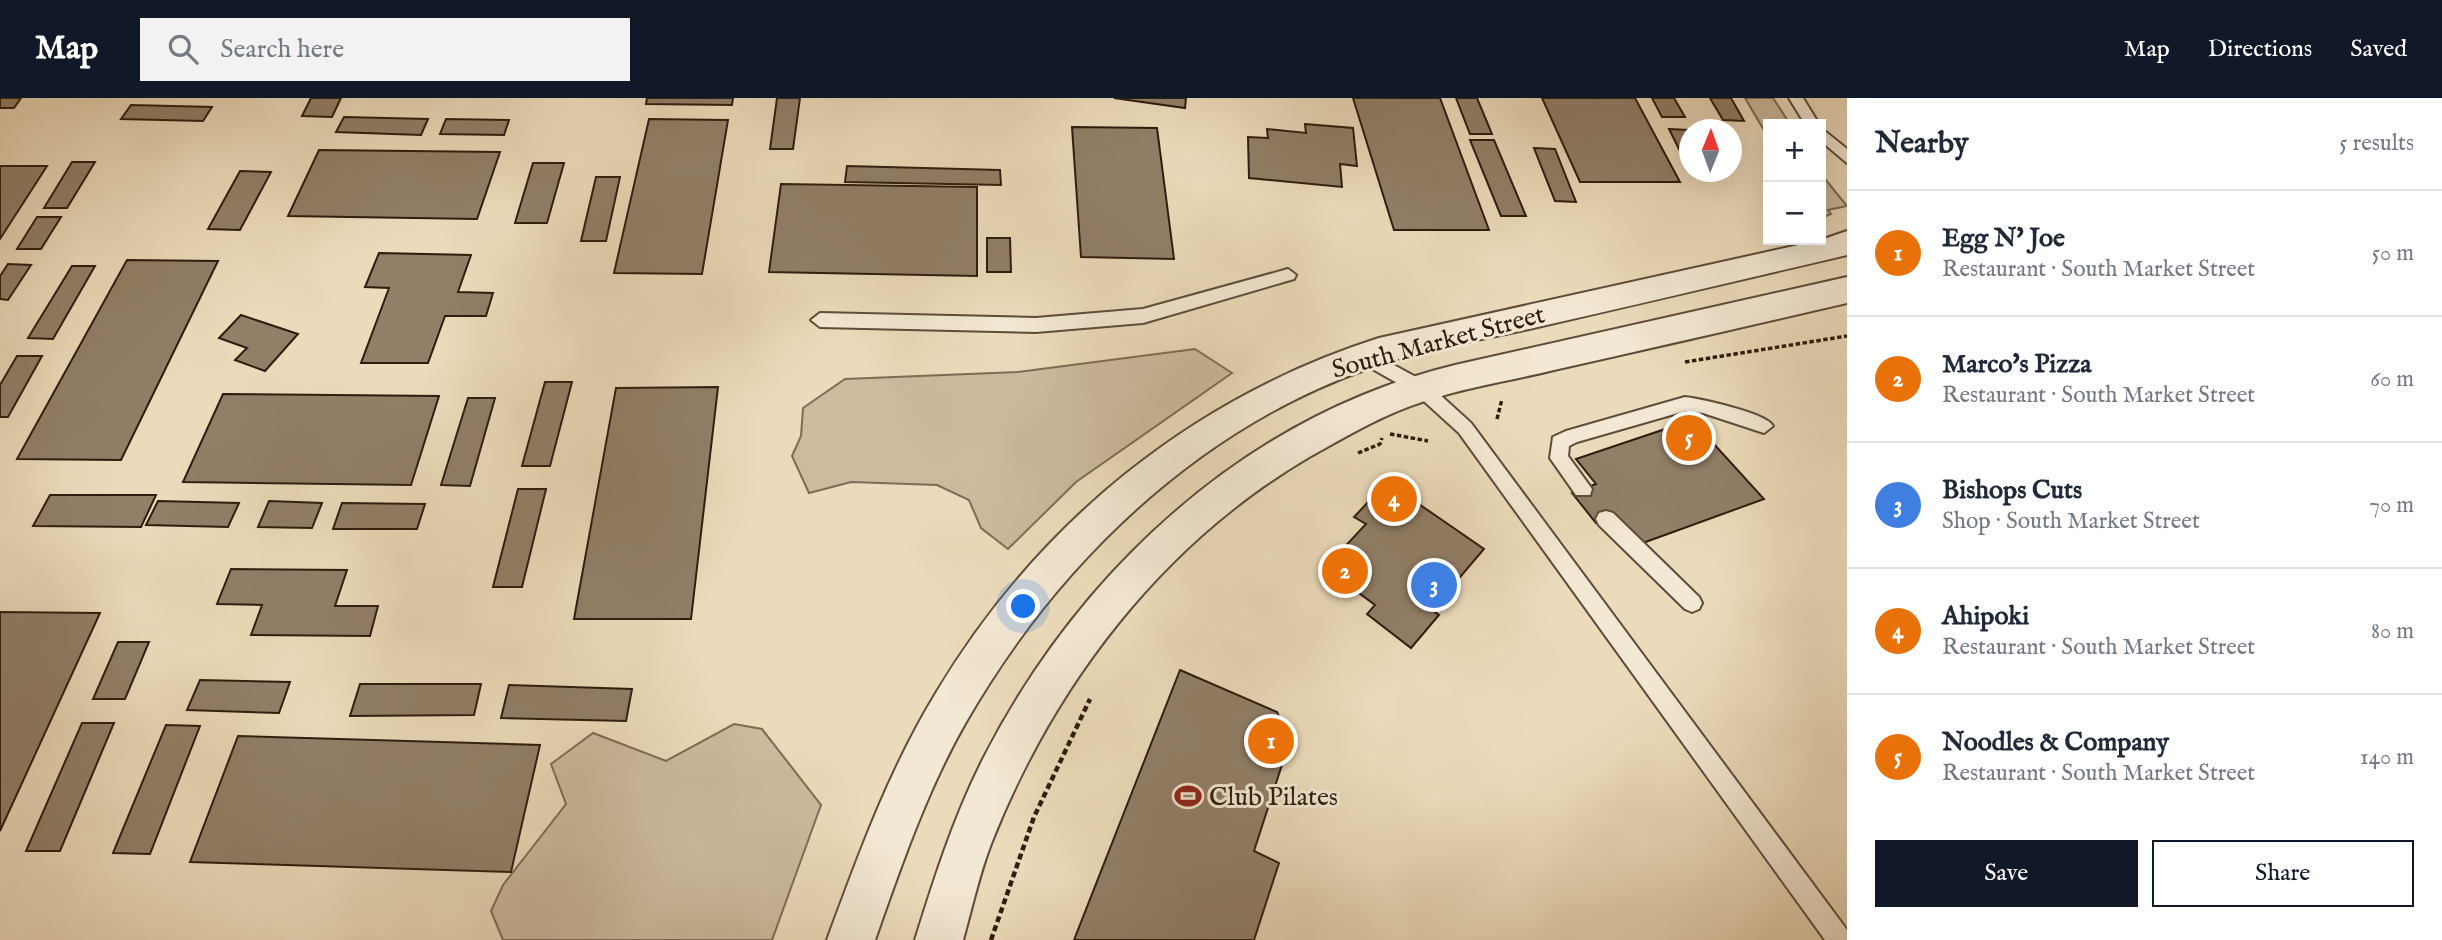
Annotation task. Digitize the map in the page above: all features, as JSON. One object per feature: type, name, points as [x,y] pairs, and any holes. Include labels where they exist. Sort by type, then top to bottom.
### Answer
[{"type":"street","name":"South Market Street","points":[[851,940],[878,864],[918,770],[956,700],[1035,586],[1115,502],[1169,458],[1221,423],[1282,390],[1366,356],[1452,332],[1847,243]]},
{"type":"street","name":"South Market Street","points":[[939,940],[968,843],[1010,753],[1049,681],[1091,622],[1126,582],[1189,520],[1255,469],[1349,418],[1421,388],[1847,290]]},
{"type":"lane","points":[[1796,98],[1809,119]]},
{"type":"lane","points":[[1826,138],[1847,158]]},
{"type":"lane","points":[[820,320],[1036,325],[1143,316],[1288,275]]},
{"type":"lane","points":[[1366,356],[1421,388],[1465,428],[1840,940]]},
{"type":"lane","points":[[1583,489],[1559,458],[1560,442],[1572,436],[1685,404],[1703,406],[1764,426]]},
{"type":"lane","points":[[1606,519],[1692,603]]},
{"type":"path","points":[[1673,363],[1847,336]]},
{"type":"path","points":[[1497,419],[1502,399],[1515,396]]},
{"type":"path","points":[[1346,460],[1380,444],[1383,433],[1428,441]]},
{"type":"path","points":[[991,940],[1009,880],[1048,779],[1094,690]]},
{"type":"shaded area","points":[[1745,98],[1773,98],[1787,119],[1763,119],[1763,129]]},
{"type":"shaded area","points":[[1826,180],[1847,206],[1828,210],[1831,214],[1826,216]]},
{"type":"shaded area","points":[[1195,349],[1232,373],[1076,482],[1008,549],[981,528],[969,500],[937,485],[851,482],[809,493],[792,456],[801,436],[803,408],[845,379],[1018,372]]},
{"type":"shaded area","points":[[734,724],[762,729],[821,805],[772,940],[503,940],[491,911],[503,885],[566,804],[551,764],[593,733],[666,761]]},
{"type":"building","points":[[0,98],[21,98],[14,108],[0,108]]},
{"type":"building","points":[[311,98],[341,98],[332,117],[302,116]]},
{"type":"building","points":[[647,98],[733,98],[732,105],[646,104]]},
{"type":"building","points":[[777,98],[800,98],[793,149],[770,149]]},
{"type":"building","points":[[1114,98],[1186,98],[1185,108]]},
{"type":"building","points":[[1353,98],[1440,98],[1489,230],[1394,230]]},
{"type":"building","points":[[1456,98],[1477,98],[1492,134],[1470,134]]},
{"type":"building","points":[[1542,98],[1635,98],[1679,182],[1580,182]]},
{"type":"building","points":[[1652,98],[1674,98],[1685,117],[1662,117]]},
{"type":"building","points":[[1710,98],[1731,98],[1744,121],[1722,119]]},
{"type":"building","points":[[131,105],[212,107],[203,121],[121,119]]},
{"type":"building","points":[[344,117],[428,119],[421,135],[336,132]]},
{"type":"building","points":[[446,119],[509,120],[504,135],[440,134]]},
{"type":"building","points":[[649,119],[728,120],[702,274],[614,273]]},
{"type":"building","points":[[1305,124],[1353,128],[1357,166],[1340,164],[1342,187],[1249,178],[1248,137],[1268,138],[1267,129],[1306,133]]},
{"type":"building","points":[[1072,127],[1157,128],[1174,259],[1081,257]]},
{"type":"building","points":[[1669,129],[1679,130],[1679,149]]},
{"type":"building","points":[[1470,140],[1494,140],[1526,216],[1501,216]]},
{"type":"building","points":[[1534,148],[1555,149],[1576,202],[1555,201]]},
{"type":"building","points":[[319,150],[500,152],[477,219],[288,216]]},
{"type":"building","points":[[72,162],[95,162],[67,208],[44,208]]},
{"type":"building","points":[[533,163],[564,163],[547,223],[515,223]]},
{"type":"building","points":[[0,166],[47,166],[0,239]]},
{"type":"building","points":[[847,166],[1000,170],[1001,185],[845,182]]},
{"type":"building","points":[[240,171],[271,172],[240,230],[208,229]]},
{"type":"building","points":[[596,177],[620,177],[606,241],[581,241]]},
{"type":"building","points":[[781,184],[977,187],[977,276],[769,272]]},
{"type":"building","points":[[37,217],[61,217],[41,249],[17,249]]},
{"type":"building","points":[[987,238],[1010,238],[1011,272],[987,272]]},
{"type":"building","points":[[379,253],[471,255],[458,292],[493,293],[486,316],[445,316],[428,363],[361,363],[389,288],[365,287]]},
{"type":"building","points":[[127,260],[218,261],[121,460],[17,459]]},
{"type":"building","points":[[8,264],[31,265],[8,300],[0,299],[0,276]]},
{"type":"building","points":[[72,266],[95,266],[53,339],[28,338]]},
{"type":"building","points":[[241,315],[298,334],[265,371],[235,360],[247,348],[219,338]]},
{"type":"building","points":[[17,356],[42,356],[8,417],[0,417],[0,385]]},
{"type":"building","points":[[545,382],[572,382],[550,466],[522,466]]},
{"type":"building","points":[[718,387],[691,619],[574,619],[616,388]]},
{"type":"building","points":[[223,394],[439,396],[411,485],[183,482]]},
{"type":"building","points":[[468,398],[495,398],[470,486],[441,485]]},
{"type":"building","points":[[1692,420],[1764,499],[1640,544],[1617,516],[1596,523],[1572,493],[1596,484],[1576,459]]},
{"type":"building","points":[[1387,482],[1484,549],[1432,610],[1439,615],[1411,648],[1367,614],[1375,605],[1325,568],[1366,524],[1354,517]]},
{"type":"building","points":[[518,489],[546,489],[522,587],[493,587]]},
{"type":"building","points":[[50,495],[156,495],[141,527],[33,526]]},
{"type":"building","points":[[158,501],[239,503],[228,527],[146,525]]},
{"type":"building","points":[[269,501],[322,503],[312,528],[258,527]]},
{"type":"building","points":[[342,503],[425,504],[417,529],[333,529]]},
{"type":"building","points":[[231,569],[347,570],[335,606],[378,606],[370,636],[251,635],[262,605],[217,604]]},
{"type":"building","points":[[0,612],[100,613],[0,831]]},
{"type":"building","points":[[118,642],[149,642],[125,699],[93,699]]},
{"type":"building","points":[[1180,670],[1277,712],[1290,740],[1254,851],[1279,863],[1254,940],[1074,940]]},
{"type":"building","points":[[200,680],[290,682],[279,713],[187,710]]},
{"type":"building","points":[[360,684],[481,684],[474,715],[350,716]]},
{"type":"building","points":[[509,685],[632,689],[626,721],[501,718]]},
{"type":"building","points":[[82,723],[114,723],[60,851],[26,851]]},
{"type":"building","points":[[166,725],[200,726],[150,854],[113,853]]},
{"type":"building","points":[[238,736],[540,745],[511,872],[190,862]]},
{"type":"place","name":"Noodles & Company","points":[[1689,438]]},
{"type":"place","name":"Ahipoki","points":[[1394,499]]},
{"type":"place","name":"Marco's Pizza","points":[[1345,571]]},
{"type":"place","name":"Bishops Cuts","points":[[1434,585]]},
{"type":"place","name":"Egg N' Joe","points":[[1271,741]]},
{"type":"place","name":"Club Pilates","points":[[1188,796]]}]
